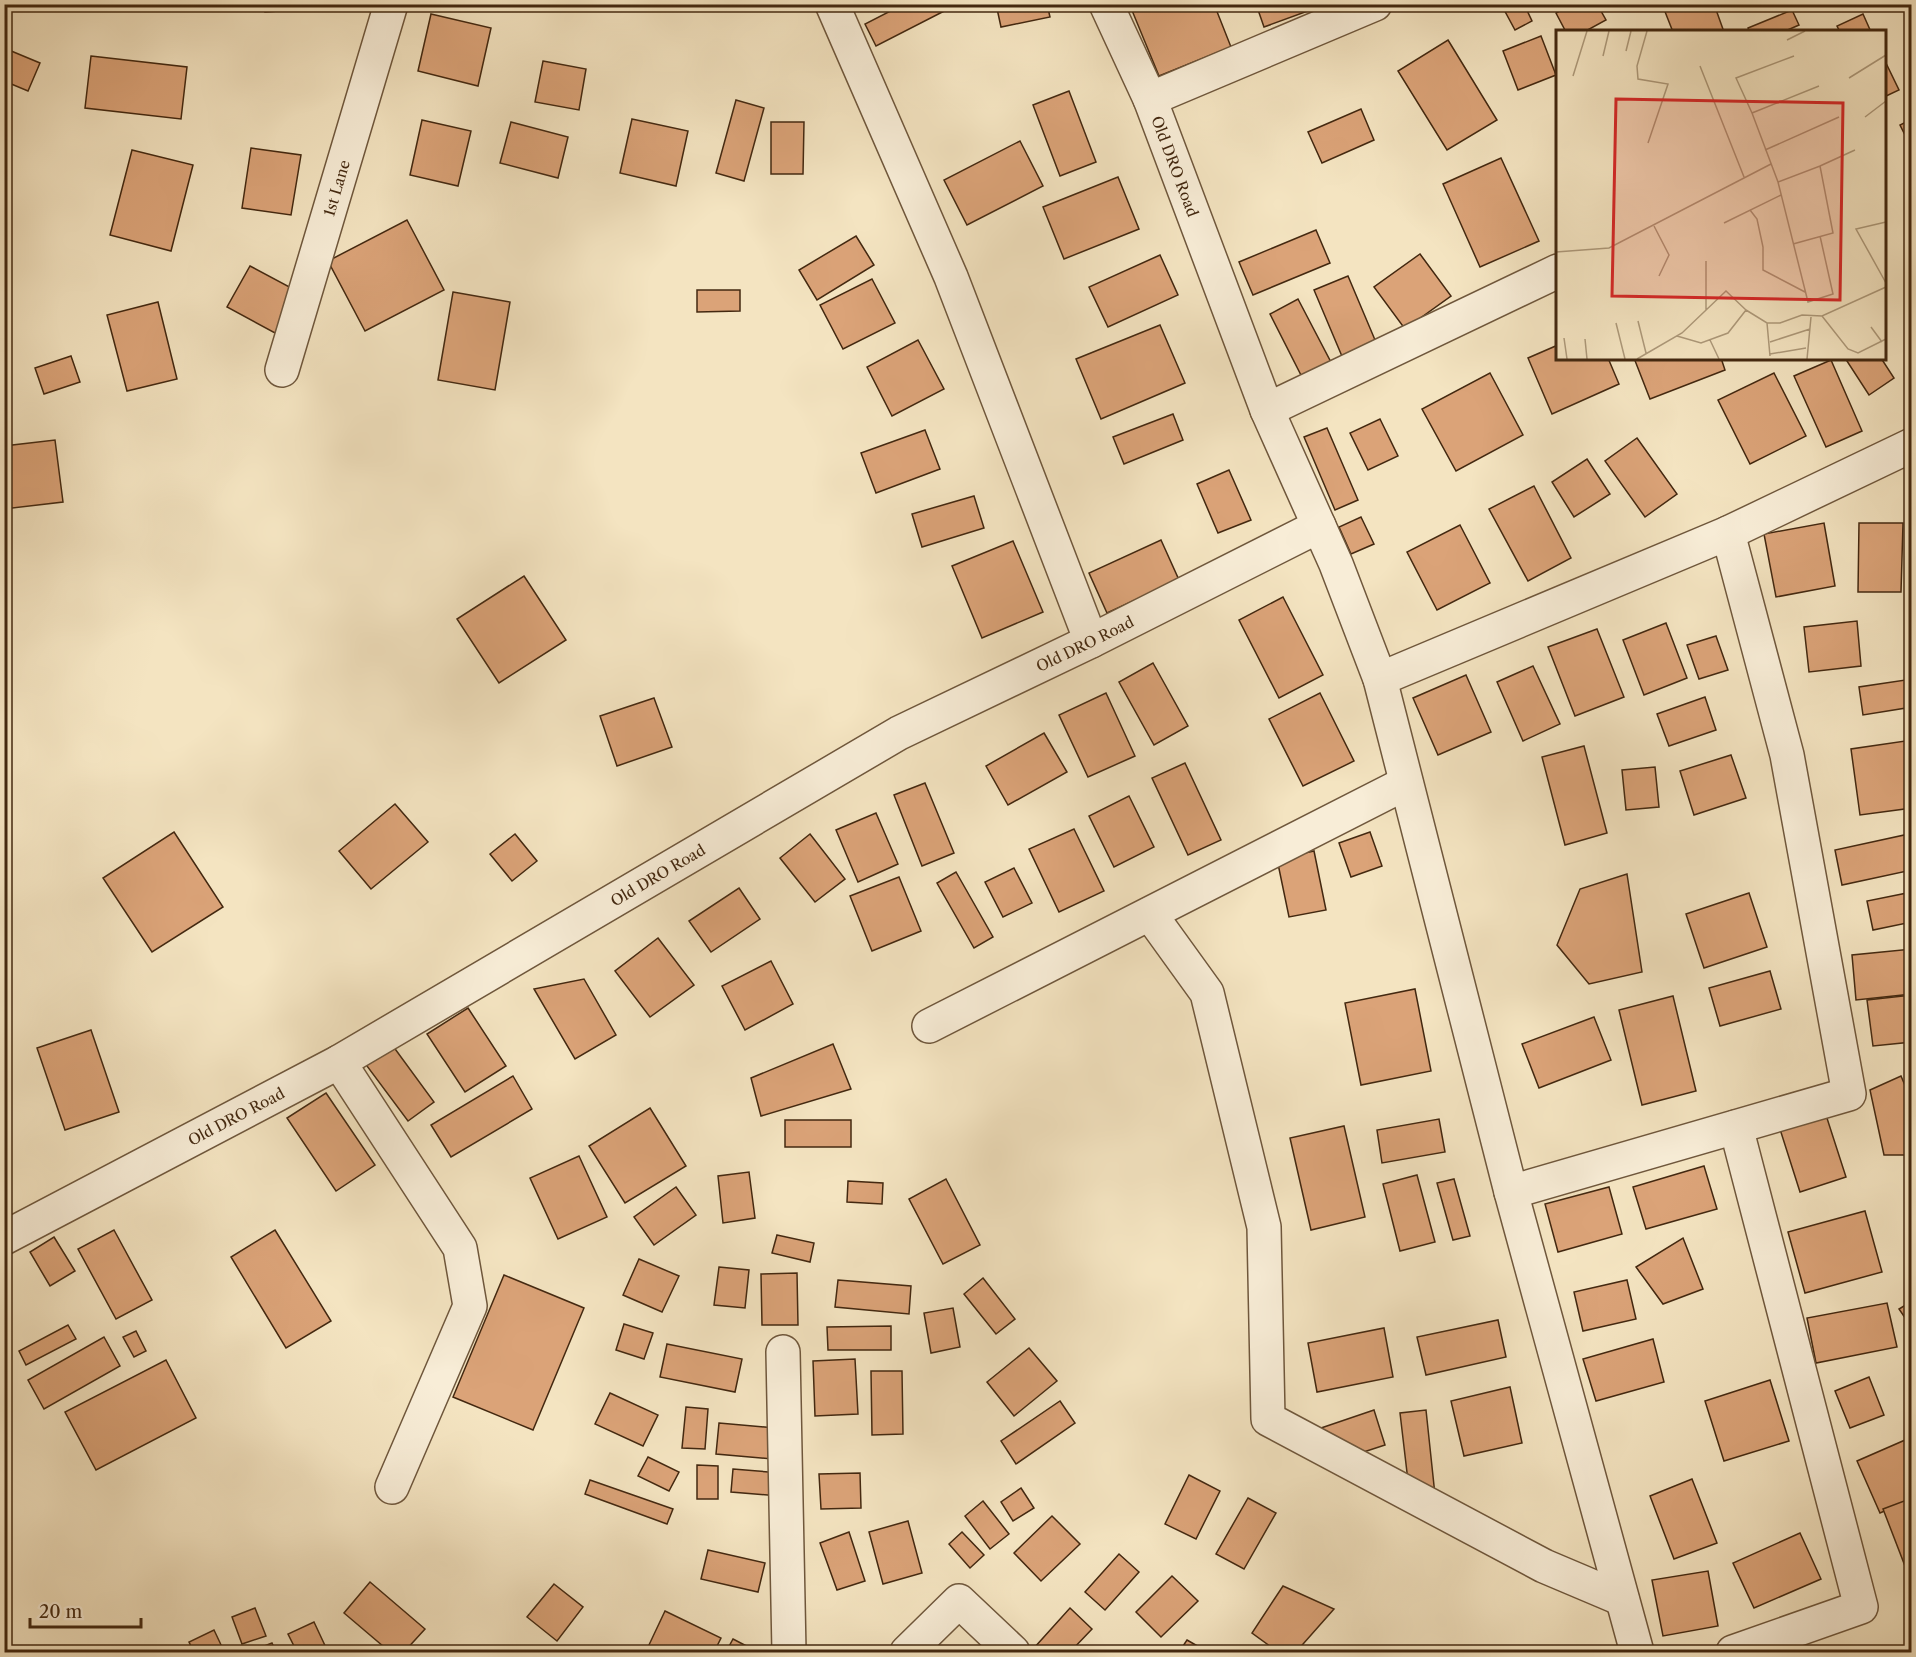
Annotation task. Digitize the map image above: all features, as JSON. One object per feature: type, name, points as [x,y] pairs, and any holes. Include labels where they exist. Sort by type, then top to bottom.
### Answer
[{"type":"street","name":"1st Lane","points":[[282,369],[391,4]]},
{"type":"street","points":[[832,4],[951,277],[1091,641]]},
{"type":"street","points":[[1106,4],[1150,99]]},
{"type":"street","name":"Old DRO Road","points":[[1375,4],[1150,99],[1267,410],[1336,564],[1380,679],[1510,1192],[1637,1653]]},
{"type":"street","points":[[1267,410],[1556,271]]},
{"type":"street","points":[[1380,679],[1728,533],[1911,445]]},
{"type":"street","name":"Old DRO Road","points":[[4,1238],[339,1062],[899,733],[1091,641],[1319,526]]},
{"type":"street","points":[[1510,1192],[1849,1094],[1787,755],[1728,533]]},
{"type":"street","points":[[929,1026],[1406,783]]},
{"type":"street","points":[[1150,914],[1207,993],[1264,1227],[1268,1419],[1544,1566],[1622,1599]]},
{"type":"street","points":[[339,1062],[460,1248],[470,1306],[392,1487]]},
{"type":"street","points":[[1733,1653],[1861,1607],[1736,1127]]},
{"type":"street","points":[[783,1352],[789,1653]]},
{"type":"street","points":[[907,1653],[959,1601],[1013,1653]]},
{"type":"building","points":[[80,4],[120,4],[81,10]]},
{"type":"building","points":[[178,4],[210,4],[179,8]]},
{"type":"building","points":[[264,4],[324,4],[324,8],[265,12]]},
{"type":"building","points":[[904,4],[956,5],[876,46],[865,24]]},
{"type":"building","points":[[996,4],[1047,4],[1050,17],[1001,27]]},
{"type":"building","points":[[1141,4],[1214,4],[1231,47],[1159,76],[1131,8]]},
{"type":"building","points":[[1256,4],[1327,4],[1264,27]]},
{"type":"building","points":[[1501,4],[1524,4],[1532,21],[1515,30]]},
{"type":"building","points":[[1572,4],[1597,4],[1606,20],[1588,30],[1565,30],[1556,13]]},
{"type":"building","points":[[1662,4],[1714,4],[1723,30],[1672,30]]},
{"type":"building","points":[[1792,10],[1799,25],[1788,30],[1748,30],[1748,28]]},
{"type":"building","points":[[431,14],[491,28],[478,86],[418,71]]},
{"type":"building","points":[[1863,14],[1870,30],[1839,30],[1837,26]]},
{"type":"building","points":[[1541,36],[1556,75],[1518,90],[1503,51]]},
{"type":"building","points":[[1448,40],[1497,120],[1447,150],[1398,71]]},
{"type":"building","points":[[4,48],[40,63],[28,91],[4,81]]},
{"type":"building","points":[[91,56],[187,67],[181,119],[85,108]]},
{"type":"building","points":[[543,61],[586,69],[579,110],[535,102]]},
{"type":"building","points":[[1886,63],[1899,90],[1886,96]]},
{"type":"building","points":[[1069,91],[1096,162],[1060,176],[1033,105]]},
{"type":"building","points":[[736,100],[764,108],[744,181],[716,173]]},
{"type":"building","points":[[1361,109],[1374,140],[1322,163],[1308,132]]},
{"type":"building","points":[[632,119],[688,131],[676,186],[620,173]]},
{"type":"building","points":[[1912,119],[1912,149],[1900,125]]},
{"type":"building","points":[[422,120],[471,131],[458,186],[410,175]]},
{"type":"building","points":[[511,122],[568,137],[558,178],[500,163]]},
{"type":"building","points":[[771,122],[804,122],[803,174],[771,174]]},
{"type":"building","points":[[1020,141],[1043,186],[967,225],[944,180]]},
{"type":"building","points":[[251,148],[301,155],[291,215],[242,208]]},
{"type":"building","points":[[132,150],[193,165],[171,251],[110,235]]},
{"type":"building","points":[[1501,158],[1539,241],[1480,267],[1443,184]]},
{"type":"building","points":[[1118,177],[1139,229],[1064,259],[1043,207]]},
{"type":"building","points":[[407,220],[444,290],[365,331],[328,261]]},
{"type":"building","points":[[1316,230],[1330,263],[1253,295],[1239,262]]},
{"type":"building","points":[[856,236],[874,265],[817,300],[799,270]]},
{"type":"building","points":[[1420,254],[1451,296],[1405,329],[1374,287]]},
{"type":"building","points":[[1160,255],[1178,295],[1108,327],[1089,287]]},
{"type":"building","points":[[250,266],[297,291],[275,333],[227,307]]},
{"type":"building","points":[[1348,276],[1378,347],[1344,361],[1314,290]]},
{"type":"building","points":[[872,279],[895,323],[843,349],[820,305]]},
{"type":"building","points":[[697,290],[740,290],[740,311],[697,312]]},
{"type":"building","points":[[453,292],[510,302],[495,390],[438,380]]},
{"type":"building","points":[[1298,299],[1334,368],[1305,383],[1270,314]]},
{"type":"building","points":[[158,302],[177,379],[127,391],[107,315]]},
{"type":"building","points":[[1160,325],[1185,383],[1101,419],[1076,359]]},
{"type":"building","points":[[918,340],[944,389],[892,416],[867,367]]},
{"type":"building","points":[[1556,346],[1556,360],[1609,360],[1619,384],[1552,414],[1528,358]]},
{"type":"building","points":[[71,356],[80,382],[44,394],[35,368]]},
{"type":"building","points":[[1635,360],[1722,360],[1725,370],[1650,399]]},
{"type":"building","points":[[1831,360],[1862,431],[1826,447],[1794,376]]},
{"type":"building","points":[[1846,360],[1882,360],[1894,378],[1869,395]]},
{"type":"building","points":[[1490,373],[1523,435],[1456,471],[1422,409]]},
{"type":"building","points":[[1774,373],[1806,436],[1750,464],[1718,400]]},
{"type":"building","points":[[1173,414],[1183,440],[1124,464],[1113,437]]},
{"type":"building","points":[[1380,419],[1398,456],[1368,470],[1350,433]]},
{"type":"building","points":[[1327,428],[1358,500],[1335,510],[1304,437]]},
{"type":"building","points":[[925,430],[940,469],[876,493],[861,453]]},
{"type":"building","points":[[1637,438],[1677,494],[1645,517],[1605,461]]},
{"type":"building","points":[[55,440],[63,502],[4,509],[4,446]]},
{"type":"building","points":[[1587,459],[1610,494],[1574,517],[1552,482]]},
{"type":"building","points":[[1229,470],[1251,520],[1218,533],[1197,484]]},
{"type":"building","points":[[1534,486],[1571,558],[1528,581],[1489,509]]},
{"type":"building","points":[[974,496],[984,528],[922,547],[912,514]]},
{"type":"building","points":[[1361,517],[1374,544],[1351,554],[1339,527]]},
{"type":"building","points":[[1824,523],[1835,586],[1776,597],[1764,534]]},
{"type":"building","points":[[1859,523],[1903,523],[1901,592],[1858,592]]},
{"type":"building","points":[[1460,525],[1490,583],[1437,610],[1407,552]]},
{"type":"building","points":[[1161,540],[1179,580],[1107,613],[1089,573]]},
{"type":"building","points":[[1013,541],[1043,612],[982,638],[952,566]]},
{"type":"building","points":[[524,576],[566,640],[499,683],[457,619]]},
{"type":"building","points":[[1283,597],[1323,675],[1279,698],[1239,620]]},
{"type":"building","points":[[1857,621],[1861,666],[1809,672],[1804,627]]},
{"type":"building","points":[[1666,623],[1687,678],[1644,695],[1623,640]]},
{"type":"building","points":[[1597,629],[1624,697],[1575,716],[1548,647]]},
{"type":"building","points":[[1716,636],[1728,670],[1699,679],[1687,645]]},
{"type":"building","points":[[1153,663],[1188,726],[1154,745],[1119,682]]},
{"type":"building","points":[[1533,666],[1560,724],[1523,741],[1497,682]]},
{"type":"building","points":[[1466,675],[1491,732],[1438,755],[1413,698]]},
{"type":"building","points":[[1912,679],[1912,707],[1863,715],[1859,687]]},
{"type":"building","points":[[1106,693],[1135,756],[1088,777],[1059,715]]},
{"type":"building","points":[[1320,693],[1354,761],[1303,786],[1269,719]]},
{"type":"building","points":[[1705,697],[1716,730],[1669,746],[1657,714]]},
{"type":"building","points":[[654,698],[672,747],[617,766],[600,716]]},
{"type":"building","points":[[1044,733],[1067,772],[1008,805],[986,766]]},
{"type":"building","points":[[1912,740],[1912,808],[1860,815],[1851,749]]},
{"type":"building","points":[[1584,746],[1607,833],[1565,845],[1542,757]]},
{"type":"building","points":[[1731,755],[1746,798],[1694,815],[1680,771]]},
{"type":"building","points":[[1185,763],[1221,840],[1188,855],[1152,778]]},
{"type":"building","points":[[1655,767],[1659,807],[1626,810],[1622,770]]},
{"type":"building","points":[[925,783],[954,853],[922,866],[894,795]]},
{"type":"building","points":[[1129,796],[1154,847],[1114,867],[1089,816]]},
{"type":"building","points":[[395,804],[428,842],[371,889],[339,851]]},
{"type":"building","points":[[876,813],[898,864],[858,882],[836,830]]},
{"type":"building","points":[[1074,829],[1104,891],[1059,912],[1029,849]]},
{"type":"building","points":[[174,832],[223,907],[152,952],[103,878]]},
{"type":"building","points":[[1370,832],[1382,866],[1351,877],[1339,843]]},
{"type":"building","points":[[515,834],[537,861],[512,881],[490,854]]},
{"type":"building","points":[[810,834],[845,879],[815,902],[780,858]]},
{"type":"building","points":[[1909,834],[1912,845],[1912,870],[1842,885],[1835,850]]},
{"type":"building","points":[[1314,851],[1326,910],[1289,917],[1277,859]]},
{"type":"building","points":[[1014,868],[1032,903],[1003,917],[985,882]]},
{"type":"building","points":[[956,872],[993,937],[974,948],[937,883]]},
{"type":"building","points":[[1627,874],[1642,972],[1589,984],[1557,945],[1580,889]]},
{"type":"building","points":[[899,877],[921,931],[872,951],[850,896]]},
{"type":"building","points":[[739,888],[760,919],[711,952],[689,921]]},
{"type":"building","points":[[1912,892],[1912,922],[1873,930],[1867,901]]},
{"type":"building","points":[[1749,893],[1767,947],[1704,968],[1686,914]]},
{"type":"building","points":[[658,938],[694,985],[650,1017],[615,971]]},
{"type":"building","points":[[1912,949],[1912,994],[1856,1000],[1852,955]]},
{"type":"building","points":[[771,961],[793,1004],[745,1030],[722,986]]},
{"type":"building","points":[[1770,971],[1781,1009],[1720,1026],[1709,988]]},
{"type":"building","points":[[584,979],[616,1035],[575,1059],[534,989]]},
{"type":"building","points":[[1415,989],[1431,1071],[1361,1085],[1345,1003]]},
{"type":"building","points":[[1912,995],[1912,1042],[1873,1046],[1867,1000]]},
{"type":"building","points":[[1673,996],[1696,1091],[1642,1105],[1619,1010]]},
{"type":"building","points":[[468,1008],[506,1066],[465,1092],[427,1034]]},
{"type":"building","points":[[1594,1017],[1611,1060],[1539,1088],[1522,1044]]},
{"type":"building","points":[[91,1030],[119,1112],[65,1130],[37,1048]]},
{"type":"building","points":[[390,1042],[434,1102],[408,1121],[364,1062]]},
{"type":"building","points":[[833,1044],[851,1089],[761,1116],[751,1078]]},
{"type":"building","points":[[513,1076],[532,1109],[451,1157],[431,1125]]},
{"type":"building","points":[[1901,1076],[1912,1102],[1912,1155],[1884,1155],[1870,1090]]},
{"type":"building","points":[[326,1093],[375,1165],[336,1191],[287,1118]]},
{"type":"building","points":[[650,1108],[686,1166],[625,1203],[589,1146]]},
{"type":"building","points":[[1825,1112],[1846,1177],[1800,1192],[1779,1126]]},
{"type":"building","points":[[1439,1119],[1445,1152],[1382,1163],[1377,1130]]},
{"type":"building","points":[[785,1120],[851,1120],[851,1147],[785,1147]]},
{"type":"building","points":[[1344,1126],[1365,1217],[1311,1230],[1290,1138]]},
{"type":"building","points":[[579,1156],[607,1217],[558,1239],[530,1178]]},
{"type":"building","points":[[1704,1166],[1717,1209],[1646,1229],[1633,1187]]},
{"type":"building","points":[[749,1172],[755,1218],[723,1223],[718,1176]]},
{"type":"building","points":[[1417,1175],[1435,1242],[1400,1251],[1383,1184]]},
{"type":"building","points":[[946,1179],[980,1245],[943,1264],[909,1199]]},
{"type":"building","points":[[1454,1179],[1470,1236],[1453,1240],[1437,1183]]},
{"type":"building","points":[[848,1181],[883,1183],[882,1204],[847,1202]]},
{"type":"building","points":[[676,1187],[696,1215],[654,1245],[634,1217]]},
{"type":"building","points":[[1609,1187],[1622,1234],[1558,1252],[1545,1204]]},
{"type":"building","points":[[1865,1211],[1882,1272],[1805,1293],[1788,1232]]},
{"type":"building","points":[[114,1230],[152,1300],[116,1319],[78,1249]]},
{"type":"building","points":[[275,1230],[331,1321],[286,1348],[231,1257]]},
{"type":"building","points":[[777,1235],[814,1243],[810,1262],[772,1253]]},
{"type":"building","points":[[54,1237],[75,1271],[50,1286],[30,1252]]},
{"type":"building","points":[[1683,1238],[1703,1289],[1663,1304],[1636,1267]]},
{"type":"building","points":[[639,1259],[679,1276],[662,1312],[623,1295]]},
{"type":"building","points":[[719,1267],[749,1270],[745,1308],[714,1305]]},
{"type":"building","points":[[797,1273],[798,1325],[762,1325],[761,1274]]},
{"type":"building","points":[[504,1275],[584,1308],[533,1430],[453,1397]]},
{"type":"building","points":[[983,1278],[1015,1319],[996,1334],[964,1294]]},
{"type":"building","points":[[838,1280],[911,1286],[909,1314],[835,1307]]},
{"type":"building","points":[[1627,1280],[1636,1319],[1583,1331],[1574,1292]]},
{"type":"building","points":[[1912,1301],[1912,1328],[1899,1309]]},
{"type":"building","points":[[1887,1303],[1897,1347],[1816,1363],[1807,1318]]},
{"type":"building","points":[[953,1308],[960,1347],[931,1353],[924,1313]]},
{"type":"building","points":[[1498,1320],[1506,1357],[1426,1375],[1417,1337]]},
{"type":"building","points":[[624,1324],[653,1333],[644,1359],[616,1350]]},
{"type":"building","points":[[68,1325],[76,1339],[26,1365],[19,1351]]},
{"type":"building","points":[[891,1326],[891,1350],[828,1350],[827,1327]]},
{"type":"building","points":[[1384,1328],[1393,1377],[1317,1392],[1308,1343]]},
{"type":"building","points":[[136,1331],[146,1351],[134,1357],[123,1337]]},
{"type":"building","points":[[104,1337],[120,1366],[44,1409],[28,1380]]},
{"type":"building","points":[[1653,1339],[1664,1382],[1596,1401],[1583,1359]]},
{"type":"building","points":[[667,1344],[742,1359],[735,1392],[660,1377]]},
{"type":"building","points":[[1029,1348],[1057,1381],[1014,1416],[987,1382]]},
{"type":"building","points":[[855,1359],[858,1414],[815,1416],[813,1361]]},
{"type":"building","points":[[166,1360],[196,1418],[96,1470],[65,1412]]},
{"type":"building","points":[[871,1371],[902,1371],[903,1434],[872,1435]]},
{"type":"building","points":[[1869,1377],[1884,1415],[1850,1428],[1835,1391]]},
{"type":"building","points":[[1770,1380],[1789,1441],[1724,1461],[1705,1401]]},
{"type":"building","points":[[1510,1387],[1522,1443],[1464,1456],[1451,1401]]},
{"type":"building","points":[[610,1393],[658,1415],[643,1446],[595,1424]]},
{"type":"building","points":[[1060,1401],[1075,1423],[1016,1464],[1001,1441]]},
{"type":"building","points":[[686,1407],[708,1409],[705,1449],[682,1448]]},
{"type":"building","points":[[1374,1410],[1385,1445],[1333,1462],[1321,1428]]},
{"type":"building","points":[[1426,1410],[1435,1495],[1410,1498],[1400,1413]]},
{"type":"building","points":[[719,1423],[775,1428],[772,1459],[716,1454]]},
{"type":"building","points":[[1912,1437],[1912,1499],[1880,1513],[1857,1461]]},
{"type":"building","points":[[648,1457],[679,1472],[669,1491],[638,1476]]},
{"type":"building","points":[[697,1465],[718,1466],[718,1499],[697,1499]]},
{"type":"building","points":[[733,1469],[781,1473],[779,1496],[731,1492]]},
{"type":"building","points":[[860,1473],[861,1508],[821,1509],[819,1474]]},
{"type":"building","points":[[1189,1475],[1220,1491],[1196,1539],[1165,1524]]},
{"type":"building","points":[[1692,1479],[1717,1543],[1674,1559],[1650,1496]]},
{"type":"building","points":[[590,1480],[673,1509],[667,1524],[585,1494]]},
{"type":"building","points":[[1021,1488],[1034,1508],[1013,1521],[1001,1502]]},
{"type":"building","points":[[1248,1498],[1276,1513],[1244,1569],[1216,1554]]},
{"type":"building","points":[[1912,1498],[1912,1564],[1905,1566],[1883,1509]]},
{"type":"building","points":[[983,1501],[1009,1534],[990,1549],[965,1516]]},
{"type":"building","points":[[1052,1516],[1080,1544],[1041,1581],[1014,1553]]},
{"type":"building","points":[[908,1521],[922,1573],[883,1584],[869,1532]]},
{"type":"building","points":[[849,1532],[865,1581],[837,1590],[820,1543]]},
{"type":"building","points":[[962,1532],[984,1555],[970,1568],[949,1544]]},
{"type":"building","points":[[1800,1533],[1821,1579],[1754,1608],[1733,1563]]},
{"type":"building","points":[[708,1550],[765,1563],[758,1592],[701,1579]]},
{"type":"building","points":[[1119,1554],[1139,1572],[1105,1610],[1085,1592]]},
{"type":"building","points":[[1708,1571],[1718,1626],[1663,1636],[1652,1580]]},
{"type":"building","points":[[1172,1576],[1198,1601],[1161,1637],[1136,1612]]},
{"type":"building","points":[[370,1582],[425,1629],[404,1652],[390,1652],[344,1613]]},
{"type":"building","points":[[554,1584],[583,1607],[557,1641],[527,1617]]},
{"type":"building","points":[[1283,1586],[1334,1609],[1296,1652],[1278,1652],[1252,1633]]},
{"type":"building","points":[[255,1608],[266,1636],[242,1644],[232,1617]]},
{"type":"building","points":[[1070,1608],[1092,1629],[1070,1652],[1039,1652],[1034,1648]]},
{"type":"building","points":[[665,1611],[721,1638],[714,1652],[660,1652],[648,1647]]},
{"type":"building","points":[[314,1622],[328,1652],[297,1652],[288,1634]]},
{"type":"building","points":[[214,1630],[223,1649],[216,1652],[194,1652],[189,1642]]},
{"type":"building","points":[[733,1639],[758,1652],[726,1652]]},
{"type":"building","points":[[1187,1640],[1208,1652],[1179,1652]]},
{"type":"building","points":[[272,1643],[276,1652],[249,1652]]}]
